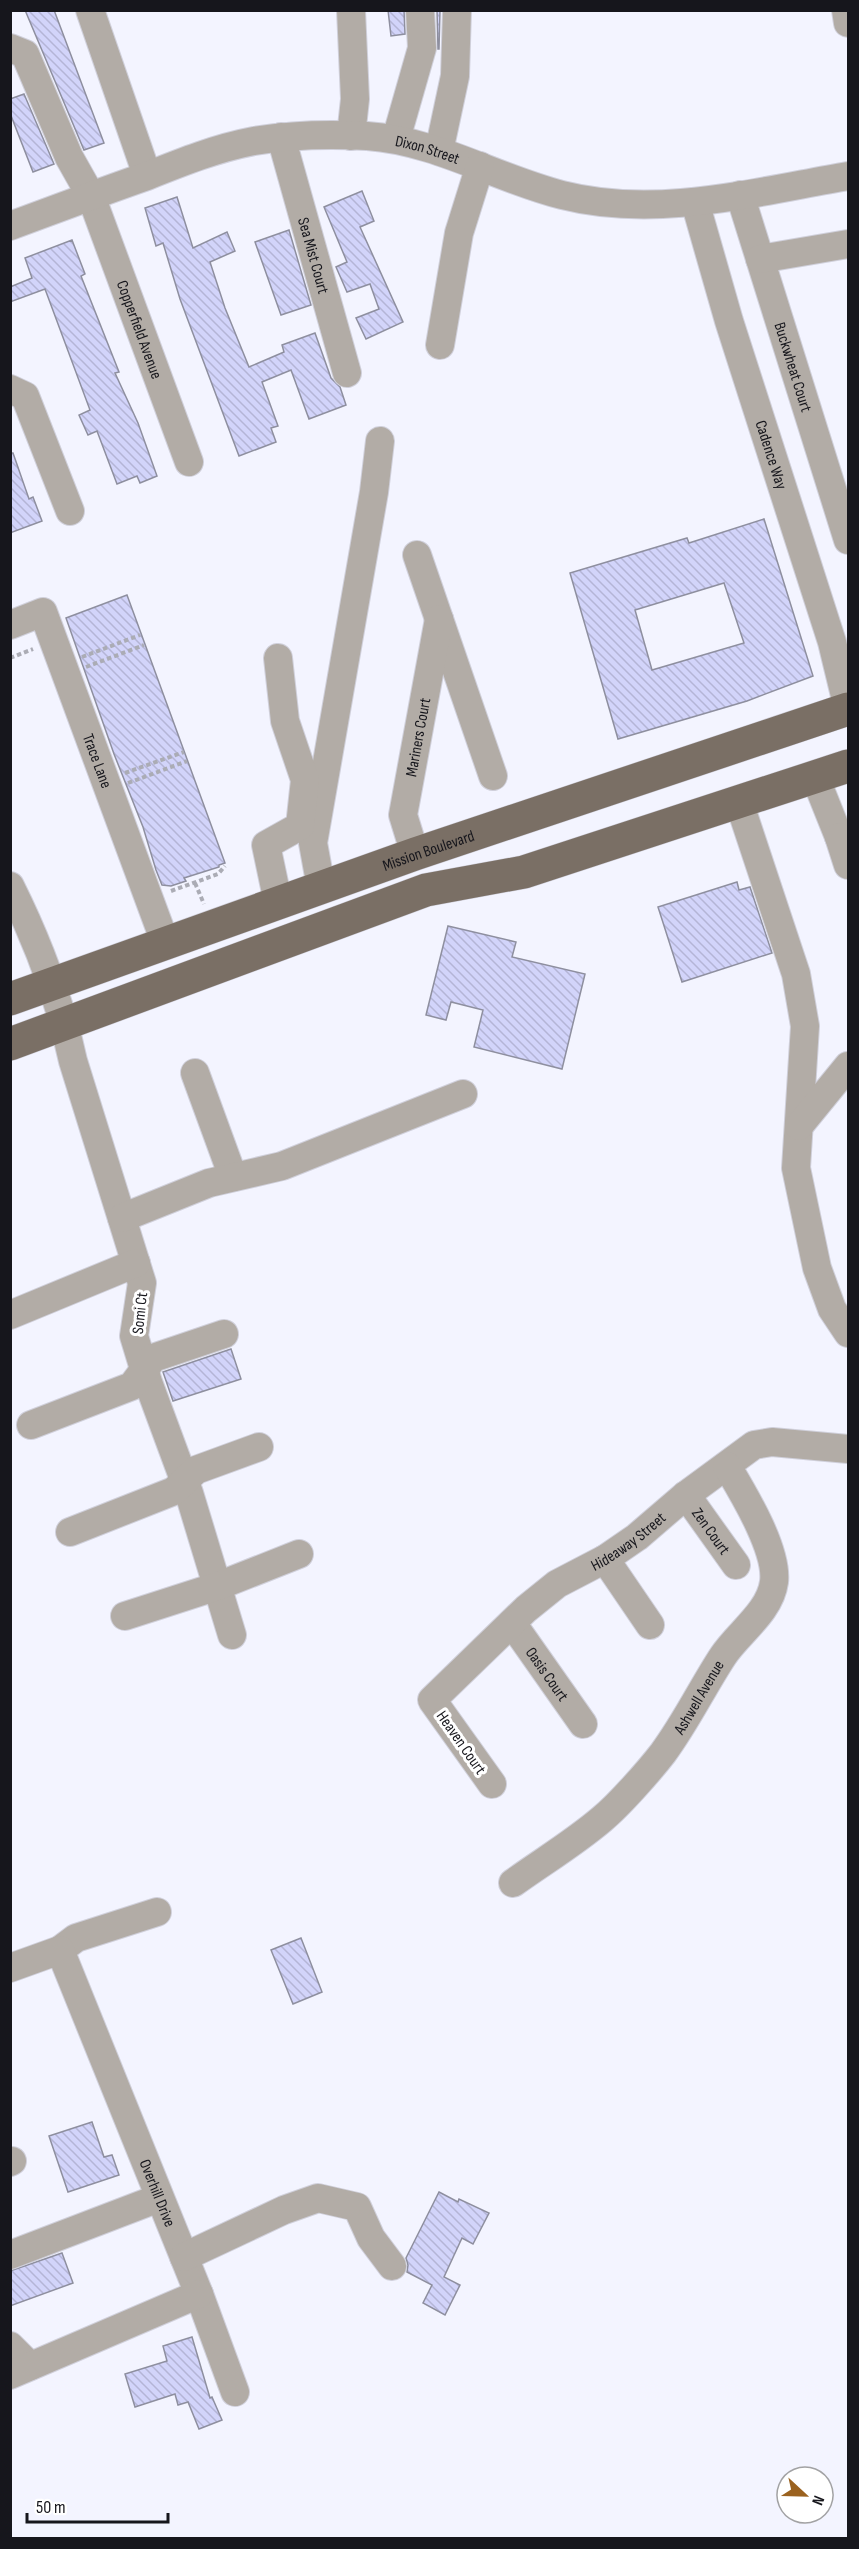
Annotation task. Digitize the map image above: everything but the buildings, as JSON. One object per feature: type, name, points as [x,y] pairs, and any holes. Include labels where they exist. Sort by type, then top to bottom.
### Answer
[{"type":"main road","name":"Mission Boulevard","points":[[10,999],[415,854],[849,709]]},
{"type":"main road","points":[[10,1044],[426,890],[524,872],[849,766]]},
{"type":"street","points":[[90,10],[147,175]]},
{"type":"street","points":[[351,10],[355,99],[351,136]]},
{"type":"street","points":[[396,139],[422,48],[420,10]]},
{"type":"street","points":[[439,151],[455,76],[457,10]]},
{"type":"street","points":[[846,10],[849,22]]},
{"type":"street","name":"Copperfield Avenue","points":[[10,48],[25,54],[69,157],[91,196],[189,462]]},
{"type":"street","name":"Dixon Street","points":[[10,226],[224,148],[281,137],[351,136],[396,139],[439,151],[542,189],[582,200],[621,204],[695,202],[849,176]]},
{"type":"street","name":"Sea Mist Court","points":[[281,137],[347,373]]},
{"type":"street","points":[[440,345],[459,233],[480,166]]},
{"type":"street","name":"Buckwheat Court","points":[[740,195],[849,540]]},
{"type":"street","name":"Cadence Way","points":[[695,202],[733,333],[832,642],[849,709]]},
{"type":"street","points":[[760,259],[849,244]]},
{"type":"street","points":[[10,389],[25,396],[70,511]]},
{"type":"street","points":[[321,887],[313,843],[374,492],[380,441]]},
{"type":"street","name":"Mariners Court","points":[[417,555],[493,776]]},
{"type":"street","name":"Trace Lane","points":[[10,625],[43,612],[165,942]]},
{"type":"street","name":"Mariners Court","points":[[415,854],[403,815],[439,619]]},
{"type":"street","points":[[278,658],[285,721],[305,780],[300,826],[266,845],[278,902]]},
{"type":"street","points":[[815,777],[844,836],[849,865]]},
{"type":"street","points":[[739,802],[796,974],[805,1026],[796,1168],[818,1268],[832,1310],[849,1333]]},
{"type":"street","name":"Somi Ct","points":[[11,889],[52,983],[65,1024],[73,1061],[142,1283],[134,1336],[144,1371],[185,1483],[232,1635]]},
{"type":"street","points":[[799,1126],[849,1066]]},
{"type":"street","points":[[195,1073],[233,1177]]},
{"type":"street","points":[[122,1218],[209,1183],[282,1166],[463,1094]]},
{"type":"street","points":[[10,1315],[136,1263]]},
{"type":"street","points":[[31,1425],[132,1386],[153,1358],[224,1334]]},
{"type":"street","name":"Hideaway Street","points":[[432,1700],[512,1623],[557,1584],[605,1559],[637,1537],[686,1495],[754,1445],[772,1442],[849,1449]]},
{"type":"street","points":[[70,1532],[174,1491],[185,1483],[196,1470],[260,1447]]},
{"type":"street","name":"Ashwell Avenue","points":[[513,1883],[603,1819],[662,1754],[695,1705],[723,1656],[770,1596],[774,1583],[774,1567],[750,1505],[727,1466]]},
{"type":"street","name":"Zen Court","points":[[686,1495],[736,1564]]},
{"type":"street","points":[[125,1617],[218,1586],[299,1554]]},
{"type":"street","points":[[605,1559],[650,1625]]},
{"type":"street","name":"Oasis Court","points":[[512,1623],[584,1724]]},
{"type":"street","name":"Heaven Court","points":[[432,1700],[492,1784]]},
{"type":"street","points":[[10,1968],[60,1950],[76,1938],[157,1912]]},
{"type":"street","name":"Overhill Drive","points":[[60,1950],[199,2294],[235,2392]]},
{"type":"street","points":[[10,2255],[159,2198]]},
{"type":"street","points":[[184,2257],[284,2210],[318,2198],[357,2207],[371,2238],[392,2265]]},
{"type":"street","points":[[17,2362],[199,2294]]},
{"type":"path","points":[[80,658],[140,635]]},
{"type":"path","points":[[77,670],[144,645]]},
{"type":"path","points":[[10,657],[40,647]]},
{"type":"path","points":[[123,774],[184,752]]},
{"type":"path","points":[[119,786],[187,761]]},
{"type":"path","points":[[169,887],[171,891],[195,883],[218,874],[225,866]]},
{"type":"path","points":[[195,883],[205,909]]}]
